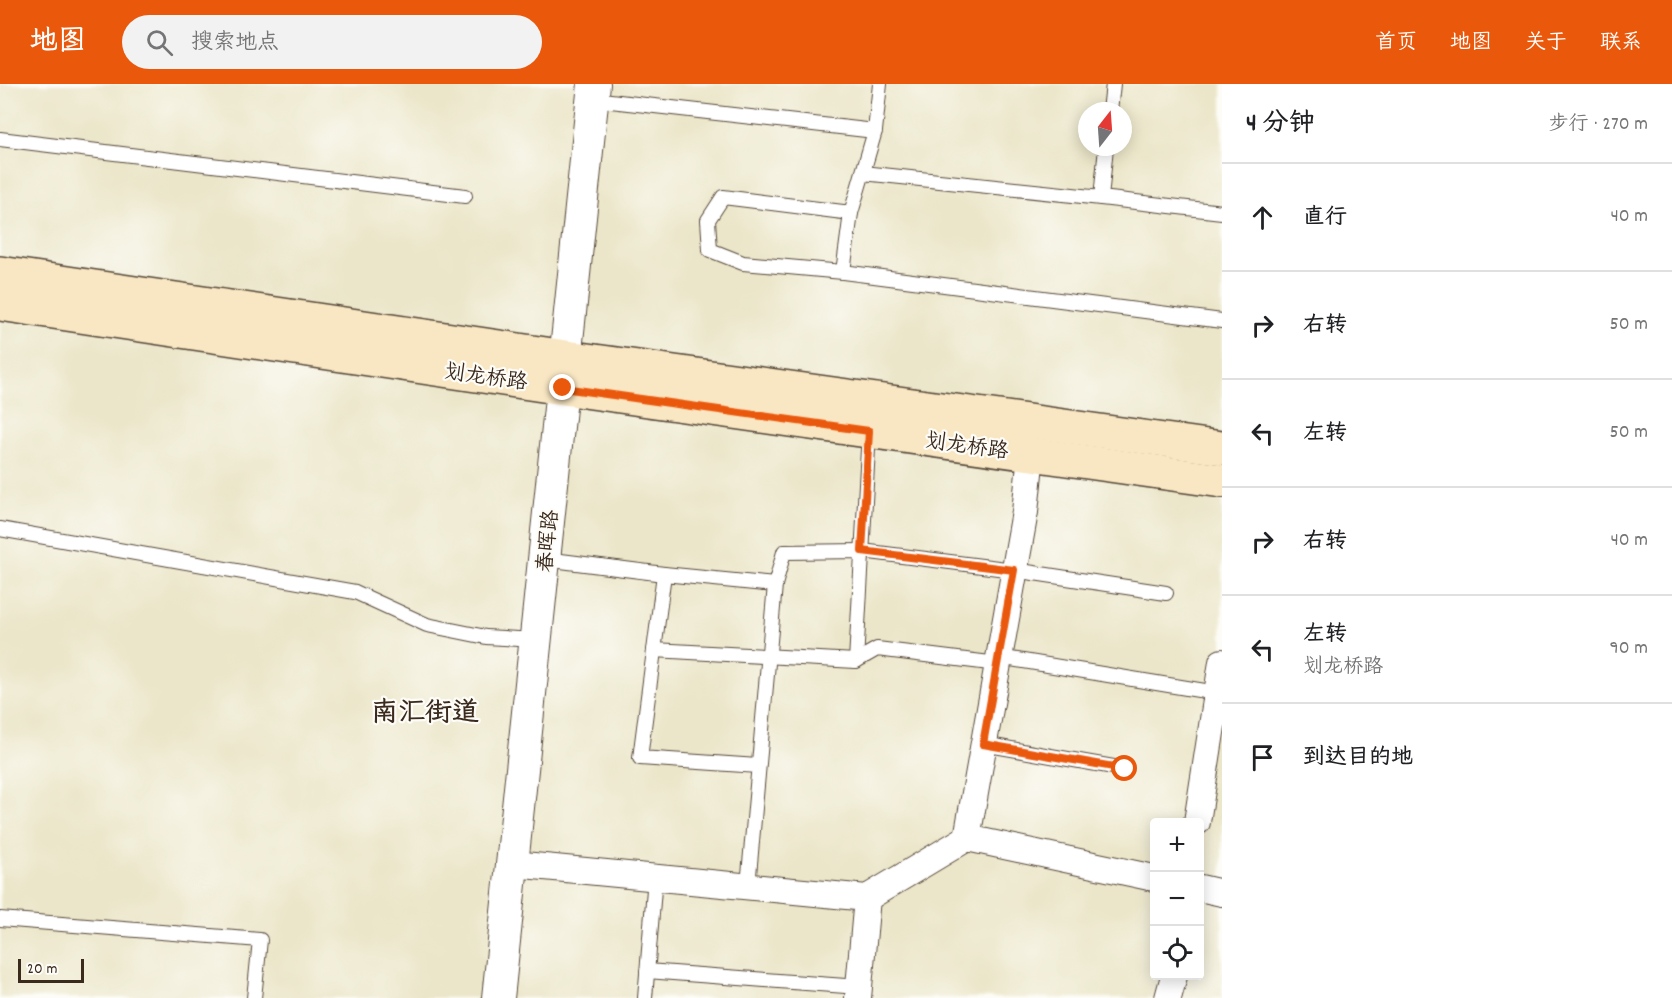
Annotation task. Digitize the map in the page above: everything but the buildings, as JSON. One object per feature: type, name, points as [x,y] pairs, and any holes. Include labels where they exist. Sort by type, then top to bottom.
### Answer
[{"type":"main road","name":"划龙桥路","points":[[0,273],[565,373],[869,431],[1222,481]]},
{"type":"main road","name":"划龙桥路","points":[[0,304],[565,373],[1222,448]]},
{"type":"street","name":"春晖路","points":[[498,998],[594,91]]},
{"type":"street","points":[[967,838],[1014,570],[1031,454]]},
{"type":"street","points":[[1198,818],[1222,662]]},
{"type":"street","points":[[513,864],[867,898],[967,838],[1150,877]]},
{"type":"street","points":[[1204,889],[1222,893]]},
{"type":"street","points":[[859,992],[867,898]]},
{"type":"street","points":[[1167,998],[1172,980]]},
{"type":"lane","points":[[843,272],[851,213],[875,131],[880,84]]},
{"type":"lane","points":[[1111,102],[1113,84]]},
{"type":"lane","points":[[594,91],[875,131]]},
{"type":"lane","points":[[0,139],[465,196]]},
{"type":"lane","points":[[1101,198],[1105,156]]},
{"type":"lane","points":[[863,173],[1222,212]]},
{"type":"lane","points":[[851,213],[723,197],[708,220],[710,250],[743,263],[843,272],[1222,321]]},
{"type":"lane","points":[[855,661],[869,431]]},
{"type":"lane","points":[[0,529],[355,592],[428,625],[486,637],[536,640]]},
{"type":"lane","points":[[748,886],[767,658],[775,585],[784,552],[862,551],[1014,570],[1166,593]]},
{"type":"lane","points":[[545,559],[775,585]]},
{"type":"lane","points":[[664,574],[640,758],[758,766]]},
{"type":"lane","points":[[654,650],[767,658],[855,661],[877,649],[998,660],[1217,693]]},
{"type":"lane","points":[[983,744],[1125,769]]},
{"type":"lane","points":[[645,998],[654,877]]},
{"type":"lane","points":[[0,919],[260,940],[254,998]]},
{"type":"lane","points":[[647,971],[859,992]]},
{"type":"district","name":"南汇街道","points":[[425,711]]},
{"type":"route","points":[[563,388],[869,431],[862,551],[1014,570],[983,744],[1125,769]]}]
